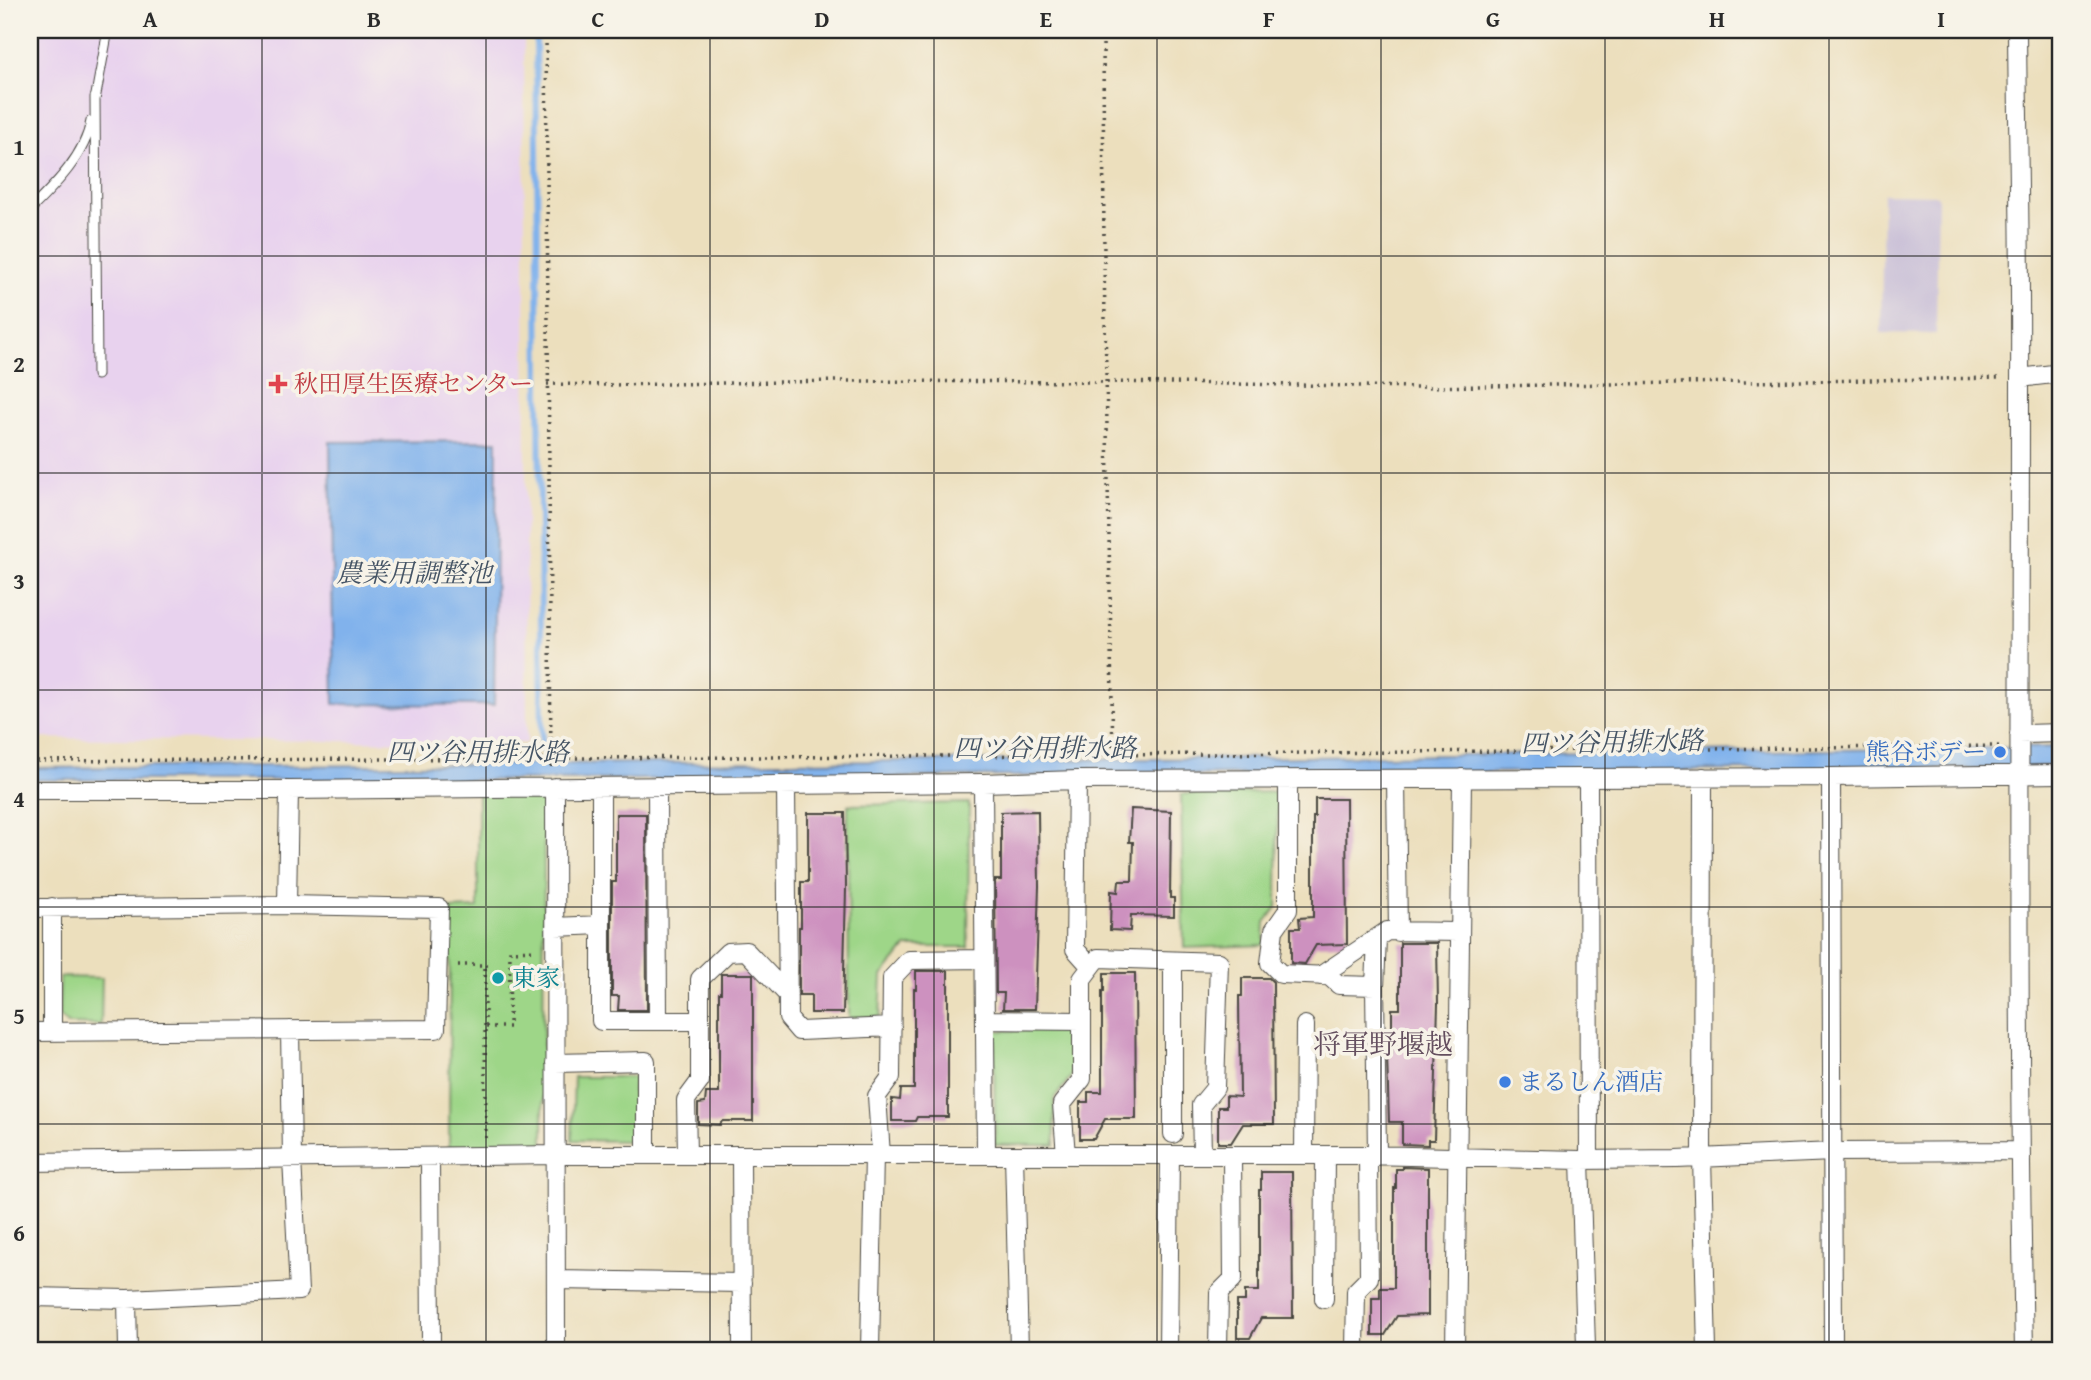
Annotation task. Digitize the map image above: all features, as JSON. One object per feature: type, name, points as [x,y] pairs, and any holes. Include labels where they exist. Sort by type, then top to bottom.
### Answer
[{"type":"street","points":[[2017,30],[2020,1151],[2024,1350]]},
{"type":"street","points":[[2020,378],[2061,373]]},
{"type":"street","points":[[2019,740],[2061,733]]},
{"type":"street","points":[[30,790],[289,790],[1077,780],[1831,777],[2020,772],[2061,774]]},
{"type":"street","points":[[1703,776],[1702,1158],[1707,1350]]},
{"type":"street","points":[[1831,777],[1833,1350]]},
{"type":"street","points":[[1455,1350],[1462,778]]},
{"type":"street","points":[[1586,1346],[1584,1160],[1588,778]]},
{"type":"street","points":[[1288,779],[1289,910],[1274,930],[1270,963],[1282,974],[1329,976],[1339,985],[1375,986]]},
{"type":"street","points":[[1396,779],[1398,932]]},
{"type":"street","points":[[1077,780],[1075,950],[1091,967]]},
{"type":"street","points":[[984,783],[986,1155]]},
{"type":"street","points":[[786,785],[788,1018],[799,1031],[892,1027]]},
{"type":"street","points":[[657,786],[658,1021]]},
{"type":"street","points":[[555,787],[556,1350]]},
{"type":"street","points":[[601,787],[601,1021],[699,1021]]},
{"type":"street","points":[[288,905],[289,790]]},
{"type":"street","points":[[30,908],[288,905],[439,908],[436,1029],[30,1032]]},
{"type":"street","points":[[52,907],[52,1032]]},
{"type":"street","points":[[555,927],[601,925]]},
{"type":"street","points":[[1320,976],[1387,931],[1459,932]]},
{"type":"street","points":[[1355,1350],[1356,1291],[1369,1278],[1377,938]]},
{"type":"street","points":[[687,1155],[686,1100],[700,1081],[700,979],[728,952],[746,951],[788,995]]},
{"type":"street","points":[[1066,1155],[1062,1104],[1082,1079],[1082,979],[1098,958],[1219,962],[1216,1088],[1201,1104],[1202,1155]]},
{"type":"street","points":[[870,1350],[877,1096],[891,1077],[892,978],[909,960],[984,959]]},
{"type":"street","points":[[1173,961],[1173,1134]]},
{"type":"street","points":[[985,1020],[1082,1021]]},
{"type":"street","points":[[1304,1155],[1305,1025]]},
{"type":"street","points":[[30,1297],[127,1299],[299,1291],[292,1159],[290,1030]]},
{"type":"street","points":[[555,1063],[646,1061],[646,1155]]},
{"type":"street","points":[[30,1162],[555,1155],[1373,1155],[1584,1160],[1833,1152],[2020,1151]]},
{"type":"street","points":[[741,1155],[742,1350]]},
{"type":"street","points":[[1014,1155],[1018,1350]]},
{"type":"street","points":[[1168,1350],[1170,1155]]},
{"type":"street","points":[[1218,1350],[1219,1293],[1233,1279],[1232,1155]]},
{"type":"street","points":[[1324,1299],[1325,1155]]},
{"type":"street","points":[[430,1157],[430,1350]]},
{"type":"street","points":[[556,1280],[741,1283]]},
{"type":"street","points":[[127,1299],[128,1350]]},
{"type":"lane","points":[[30,211],[65,174],[89,131],[105,32]]},
{"type":"lane","points":[[95,97],[97,375]]},
{"type":"path","points":[[546,30],[550,759]]},
{"type":"path","points":[[1103,30],[1104,263],[1113,755]]},
{"type":"path","points":[[547,384],[840,381],[1422,387],[2020,378]]},
{"type":"path","points":[[30,761],[1926,748],[2019,740]]},
{"type":"path","points":[[485,1027],[509,1027],[510,951],[555,950]]},
{"type":"path","points":[[438,965],[488,965],[485,1027],[486,1147]]},
{"type":"shaded area","name":"秋田厚生医療センター","points":[[30,30],[524,30],[527,743],[30,738]]},
{"type":"shaded area","points":[[1883,194],[1938,195],[1936,334],[1881,333]]},
{"type":"green space","points":[[1278,792],[1277,907],[1265,922],[1264,945],[1184,948],[1181,794]]},
{"type":"green space","points":[[478,795],[544,795],[543,1147],[449,1147],[450,909],[478,908]]},
{"type":"green space","points":[[969,803],[968,947],[906,947],[882,976],[880,1017],[849,1018],[848,805]]},
{"type":"green space","points":[[60,977],[102,978],[101,1025],[67,1024],[59,1016]]},
{"type":"green space","points":[[1071,1029],[1072,1075],[1054,1099],[1055,1145],[995,1145],[994,1031]]},
{"type":"green space","points":[[574,1077],[634,1077],[631,1141],[572,1140]]},
{"type":"water","name":"農業用調整池","points":[[497,441],[494,705],[334,704],[330,442]]},
{"type":"water","name":"四ツ谷用排水路","points":[[2061,747],[2061,765],[2009,768],[546,780],[30,780],[30,768],[1153,759]]},
{"type":"building","points":[[1315,799],[1346,799],[1347,944],[1316,945],[1305,964],[1291,963],[1291,928],[1300,928],[1299,918],[1313,917]]},
{"type":"building","points":[[1131,809],[1171,811],[1170,898],[1174,898],[1174,916],[1131,915],[1130,931],[1110,930],[1111,891],[1118,892],[1119,881],[1132,881],[1133,842],[1129,842]]},
{"type":"building","points":[[1038,811],[1039,886],[1035,1009],[1003,1009],[1004,993],[996,993],[995,880],[1001,880],[1001,812]]},
{"type":"building","points":[[808,813],[845,813],[843,1013],[811,1013],[811,995],[799,995],[801,882],[808,882]]},
{"type":"building","points":[[616,814],[646,814],[647,1010],[618,1010],[619,996],[612,996],[612,882],[616,882]]},
{"type":"building","points":[[1400,943],[1437,943],[1434,1140],[1428,1140],[1428,1145],[1402,1144],[1402,1122],[1389,1122],[1387,1054],[1392,1054],[1392,1009],[1400,1009]]},
{"type":"building","points":[[916,971],[948,971],[948,1117],[917,1117],[915,1121],[892,1121],[892,1099],[900,1100],[901,1089],[914,1089]]},
{"type":"building","points":[[1104,973],[1135,973],[1136,1119],[1105,1119],[1094,1139],[1080,1139],[1080,1102],[1088,1102],[1088,1092],[1102,1092]]},
{"type":"building","points":[[721,974],[753,974],[753,1121],[722,1121],[720,1125],[698,1124],[698,1104],[705,1103],[706,1093],[719,1093]]},
{"type":"building","points":[[1242,978],[1269,978],[1273,982],[1274,1124],[1243,1124],[1231,1143],[1218,1143],[1218,1107],[1226,1107],[1226,1096],[1240,1097],[1239,996],[1242,996]]},
{"type":"building","points":[[1428,1168],[1428,1315],[1397,1316],[1385,1335],[1372,1335],[1372,1298],[1380,1298],[1380,1288],[1394,1288],[1394,1188],[1396,1169]]},
{"type":"building","points":[[1261,1172],[1292,1172],[1293,1318],[1261,1318],[1250,1338],[1237,1338],[1237,1301],[1245,1301],[1245,1291],[1259,1291]]},
{"type":"waterway","points":[[536,30],[542,750]]},
{"type":"place","name":"秋田厚生医療センター","points":[[278,384]]},
{"type":"place","name":"熊谷ボデー","points":[[2000,752]]},
{"type":"place","name":"東家","points":[[498,978]]},
{"type":"place","name":"まるしん酒店","points":[[1505,1082]]},
{"type":"district","name":"将軍野堰越","points":[[1383,1044]]}]
